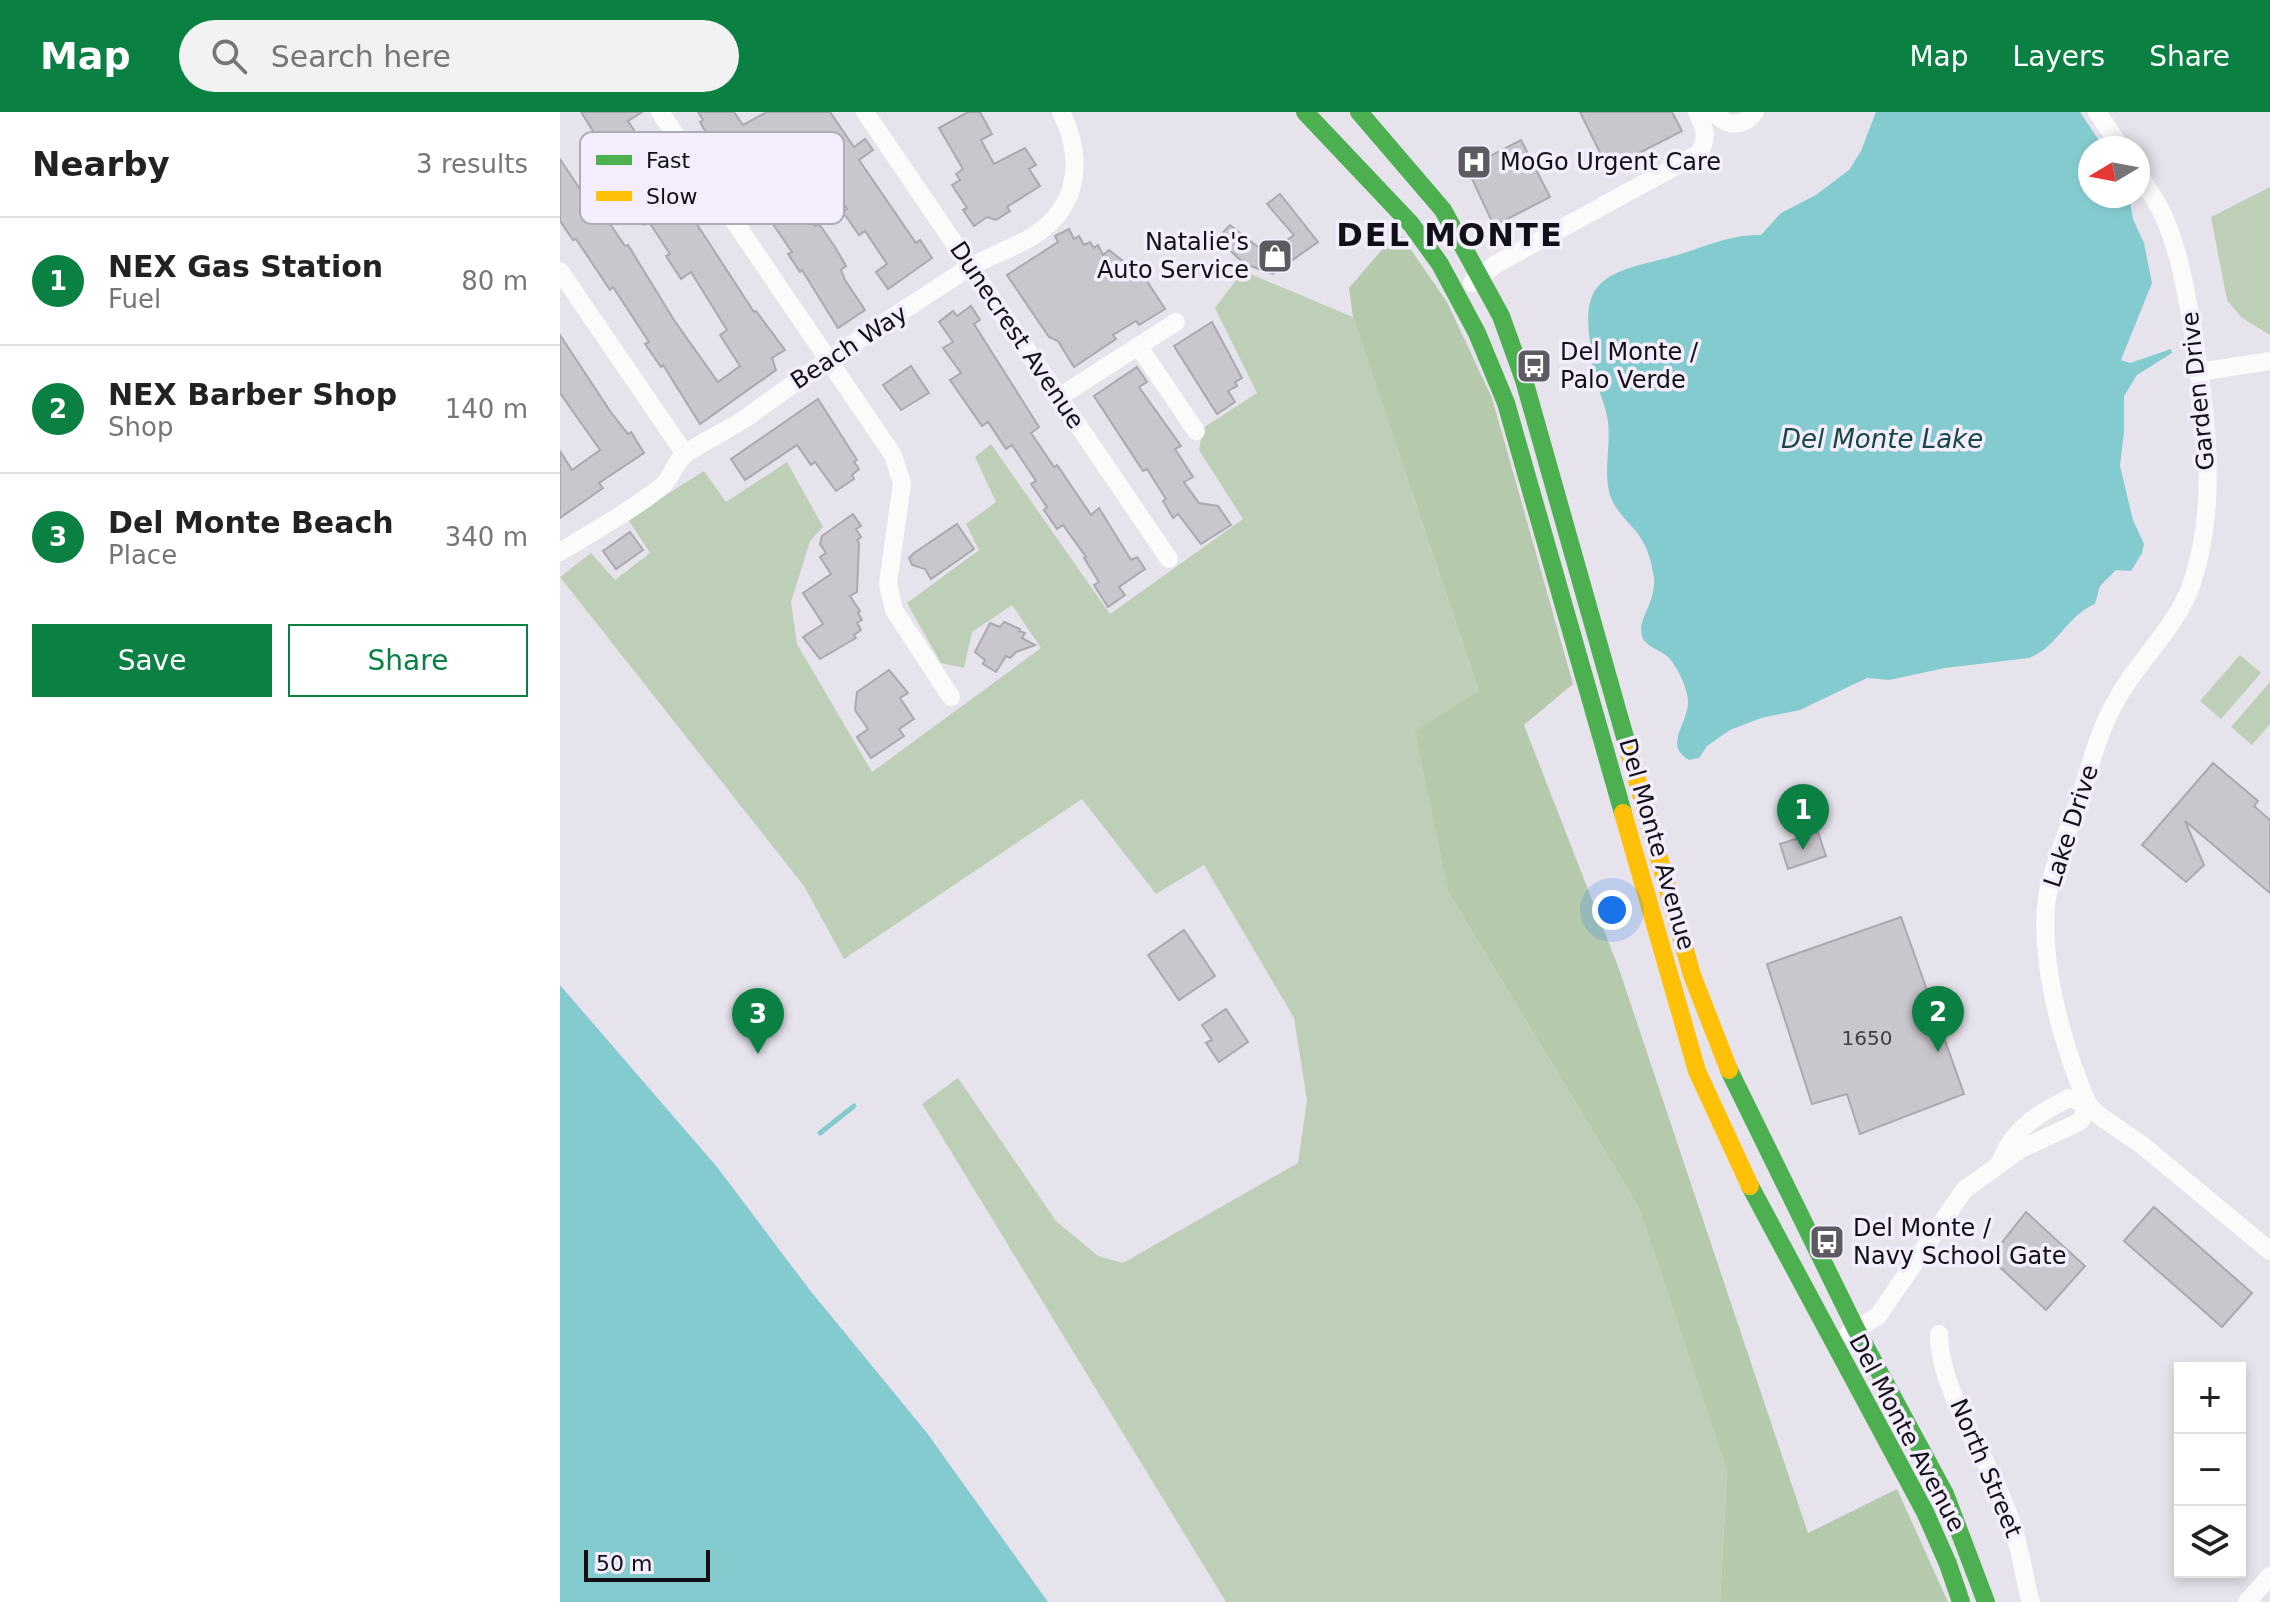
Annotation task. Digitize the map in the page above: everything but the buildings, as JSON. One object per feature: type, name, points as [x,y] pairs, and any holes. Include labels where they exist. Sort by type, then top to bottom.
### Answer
[{"type":"main road","name":"Del Monte Avenue","points":[[1305,112],[1366,172],[1413,227],[1456,294],[1493,368],[1506,403],[1697,1071],[1741,1170],[1925,1512],[1961,1602]]},
{"type":"main road","name":"Del Monte Avenue","points":[[1359,112],[1443,210],[1501,316],[1524,380],[1692,975],[1713,1034],[1735,1087],[1856,1329],[1945,1494],[1986,1602]]},
{"type":"street","points":[[660,112],[674,132]]},
{"type":"street","name":"Dunecrest Avenue","points":[[865,112],[1169,559]]},
{"type":"street","name":"Beach Way","points":[[560,552],[663,486],[674,465],[685,454],[730,429],[828,360],[971,267],[1034,236],[1061,211],[1069,196],[1075,165],[1070,131],[1061,112]]},
{"type":"street","points":[[1456,294],[1496,264],[1698,154],[1705,141],[1709,117],[1736,124],[1750,119],[1755,112]]},
{"type":"street","points":[[2097,112],[2113,136]]},
{"type":"street","name":"Garden Drive","points":[[2150,192],[2163,213],[2185,284],[2209,457],[2207,498],[2196,569],[2177,614]]},
{"type":"street","points":[[736,224],[893,455],[902,483],[888,584],[889,597],[894,610],[951,697]]},
{"type":"street","points":[[560,271],[685,454]]},
{"type":"street","points":[[1059,397],[1176,322]]},
{"type":"street","points":[[1139,347],[1196,431]]},
{"type":"street","points":[[2199,372],[2270,361]]},
{"type":"street","name":"Lake Drive","points":[[2088,1104],[2074,1072],[2054,997],[2046,946],[2048,892],[2109,714],[2177,614]]},
{"type":"street","points":[[1832,1342],[1878,1316],[1964,1190],[2001,1162],[2006,1148],[2024,1124],[2069,1098],[2088,1104],[2097,1114],[2142,1145],[2270,1251]]},
{"type":"street","name":"North Street","points":[[1939,1334],[1948,1377],[2010,1521],[2031,1602]]},
{"type":"street","points":[[2247,1602],[2270,1576]]},
{"type":"green space","points":[[2270,187],[2270,335],[2242,318],[2227,300],[2211,217]]},
{"type":"green space","points":[[1398,231],[1447,302],[1492,398],[1573,684],[1524,725],[1619,969],[1808,1533],[1897,1489],[1948,1602],[1720,1602],[1727,1471],[1639,1208],[1449,893],[1415,731],[1479,691],[1353,317],[1349,288]]},
{"type":"green space","points":[[1243,271],[1353,317],[1479,691],[1449,893],[1639,1208],[1727,1471],[1720,1602],[1226,1602],[922,1104],[958,1078],[1056,1221],[1098,1256],[1123,1263],[1298,1163],[1307,1100],[1294,1018],[1204,865],[1156,894],[1082,799],[844,959],[804,886],[560,577],[591,553],[615,580],[650,553],[628,519],[704,471],[726,502],[787,462],[823,527],[810,541],[791,602],[797,644],[872,772],[1041,648],[1012,605],[972,632],[964,668],[941,663],[907,603],[979,550],[966,524],[996,502],[975,457],[991,444],[1110,614],[1243,519],[1199,450],[1203,428],[1257,393],[1215,308]]},
{"type":"green space","points":[[2240,655],[2261,673],[2221,719],[2200,701]]},
{"type":"green space","points":[[2270,682],[2270,724],[2252,745],[2231,727]]},
{"type":"water","name":"Del Monte Lake","points":[[1876,112],[2080,112],[2096,136],[2078,136],[2078,208],[2131,208],[2144,243],[2152,283],[2121,360],[2130,363],[2171,349],[2172,353],[2137,375],[2124,396],[2120,466],[2133,520],[2144,544],[2142,553],[2131,571],[2116,570],[2100,586],[2095,604],[2077,616],[2047,647],[2029,658],[1945,668],[1889,680],[1867,678],[1800,710],[1761,718],[1730,730],[1707,746],[1699,758],[1689,760],[1681,754],[1677,741],[1688,702],[1684,685],[1669,658],[1646,643],[1642,636],[1642,623],[1654,588],[1650,559],[1638,534],[1614,505],[1608,486],[1608,422],[1593,373],[1588,328],[1593,294],[1601,283],[1627,269],[1725,240],[1761,235],[1781,213],[1816,195],[1849,170],[1861,151]]},
{"type":"water","points":[[560,985],[717,1167],[809,1289],[927,1433],[1048,1602],[560,1602]]},
{"type":"waterway","points":[[820,1133],[854,1106]]},
{"type":"traffic: fast","points":[[1305,112],[1411,224],[1440,264],[1477,333],[1506,403],[1623,813]]},
{"type":"traffic: fast","points":[[1359,112],[1443,210],[1501,316],[1524,380],[1630,755]]},
{"type":"traffic: fast","points":[[1729,1070],[1856,1329],[1945,1494],[1986,1602]]},
{"type":"traffic: fast","points":[[1750,1186],[1925,1512],[1961,1602]]},
{"type":"traffic: slow","points":[[1630,755],[1692,975],[1729,1070]]},
{"type":"traffic: slow","points":[[1623,813],[1697,1071],[1750,1186]]},
{"type":"place","name":"MoGo Urgent Care","points":[[1474,162]]},
{"type":"place","name":"Natalie's Auto Service","points":[[1275,256]]},
{"type":"place","name":"Del Monte / Palo Verde","points":[[1534,366]]},
{"type":"place","name":"NEX Gas Station","points":[[1803,850]]},
{"type":"place","name":"NEX Barber Shop","points":[[1938,1052]]},
{"type":"place","name":"Del Monte Beach","points":[[758,1054]]},
{"type":"place","name":"Del Monte / Navy School Gate","points":[[1827,1242]]},
{"type":"district","name":"DEL MONTE","points":[[1450,235]]}]
